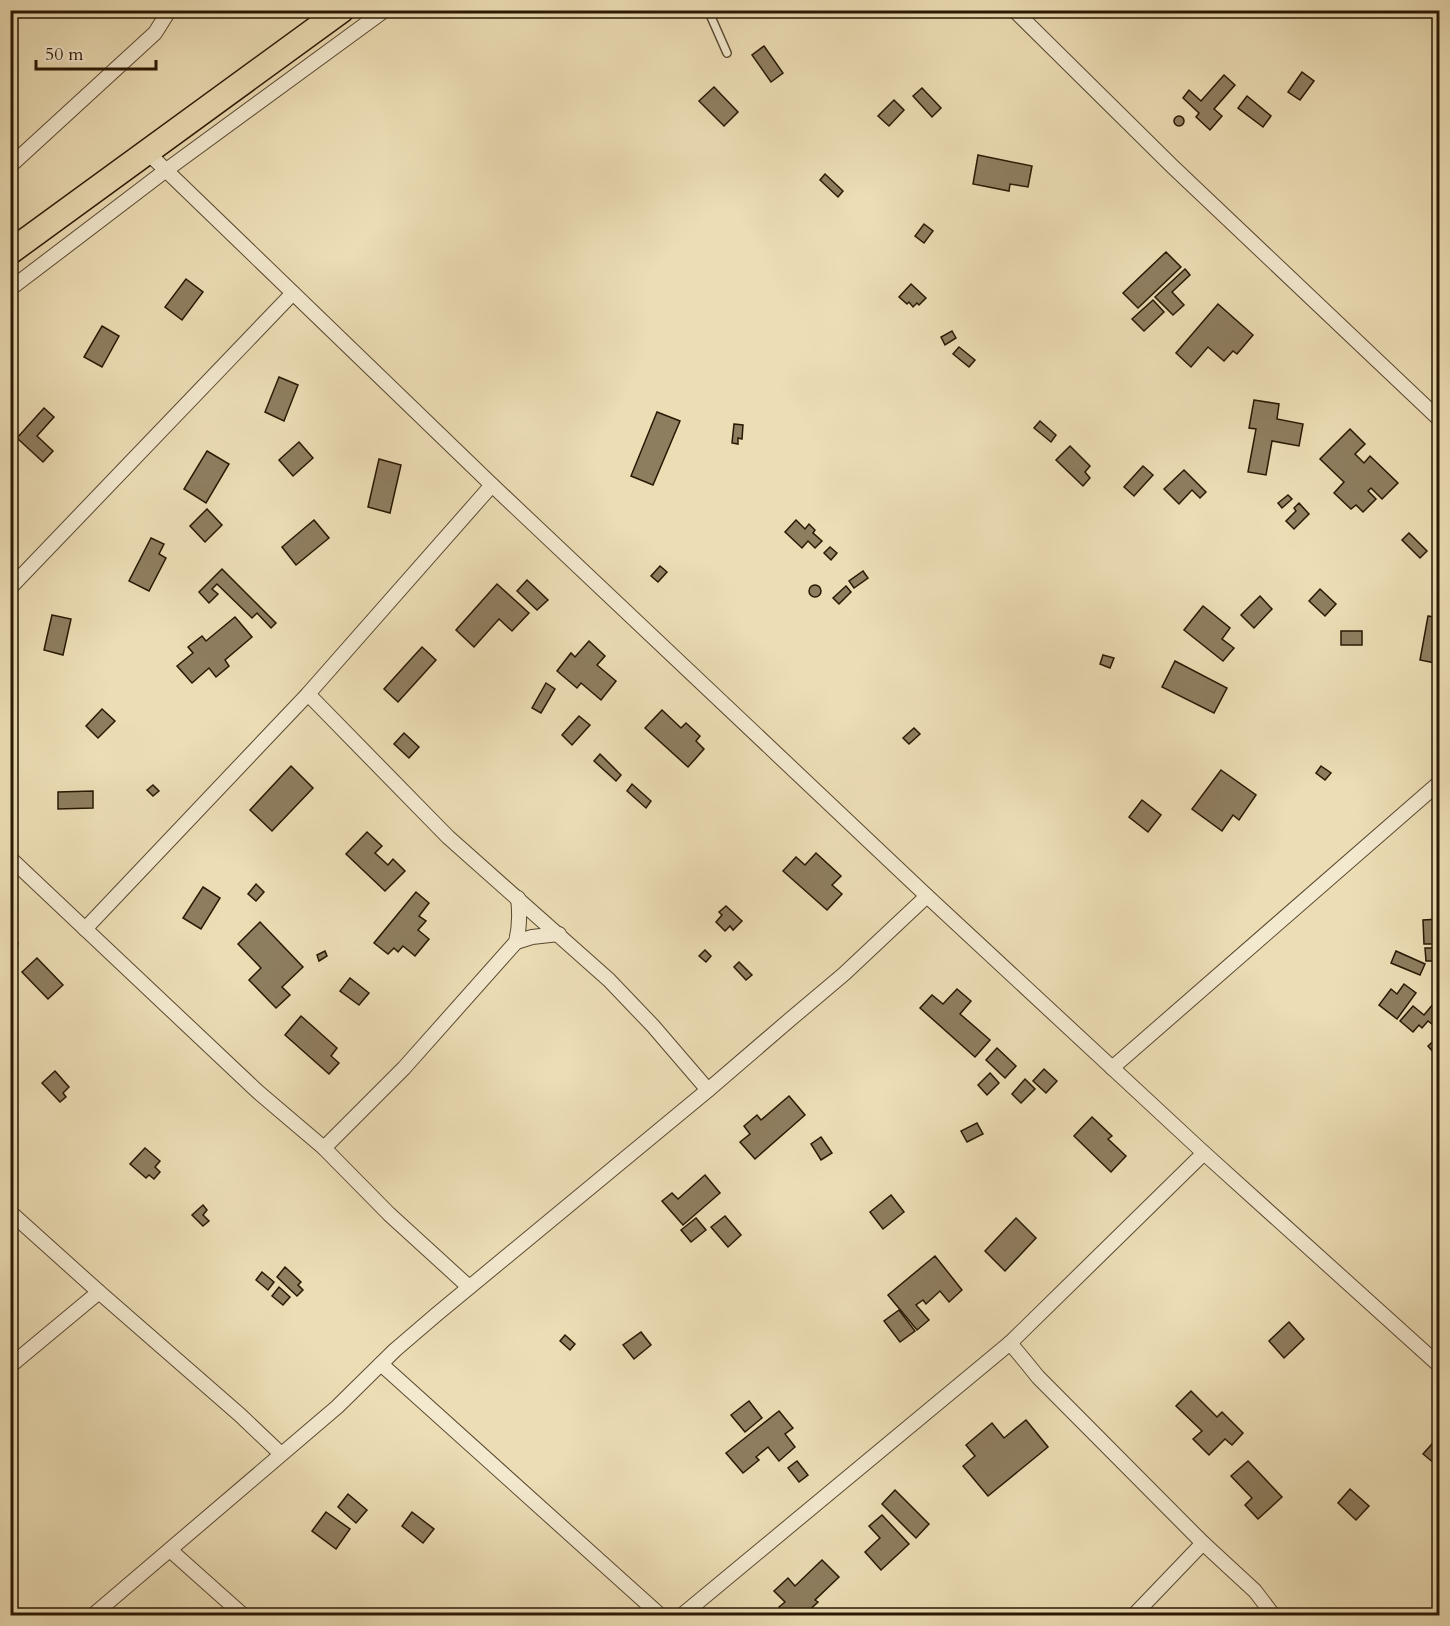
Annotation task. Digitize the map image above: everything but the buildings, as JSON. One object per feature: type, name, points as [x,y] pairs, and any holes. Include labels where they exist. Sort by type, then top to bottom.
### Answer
[{"type":"highway","points":[[10,252],[342,10]]},
{"type":"street","points":[[10,166],[155,33],[167,10]]},
{"type":"street","points":[[10,289],[165,171],[385,10]]},
{"type":"street","points":[[1014,10],[1173,167],[1440,420]]},
{"type":"street","points":[[147,152],[492,485],[927,896],[1204,1153],[1440,1366]]},
{"type":"street","points":[[10,588],[293,293]]},
{"type":"street","points":[[85,929],[308,694],[492,485]]},
{"type":"street","points":[[308,694],[448,837],[609,980],[653,1026],[708,1090]]},
{"type":"street","points":[[1112,1068],[1438,786]]},
{"type":"street","points":[[10,858],[257,1091],[324,1148],[389,1214],[469,1287]]},
{"type":"street","points":[[92,1616],[337,1407],[395,1350],[844,974],[927,896]]},
{"type":"street","points":[[324,1148],[404,1068],[516,942],[520,918],[518,898]]},
{"type":"street","points":[[516,942],[532,937],[559,934]]},
{"type":"street","points":[[681,1616],[1010,1343],[1204,1153]]},
{"type":"street","points":[[10,1212],[281,1454]]},
{"type":"street","points":[[10,1366],[99,1292]]},
{"type":"street","points":[[1010,1343],[1038,1377],[1203,1543],[1255,1591],[1274,1616]]},
{"type":"street","points":[[381,1364],[661,1616]]},
{"type":"street","points":[[1133,1616],[1203,1543]]},
{"type":"street","points":[[170,1550],[244,1616]]},
{"type":"lane","points":[[708,10],[727,53]]}]
